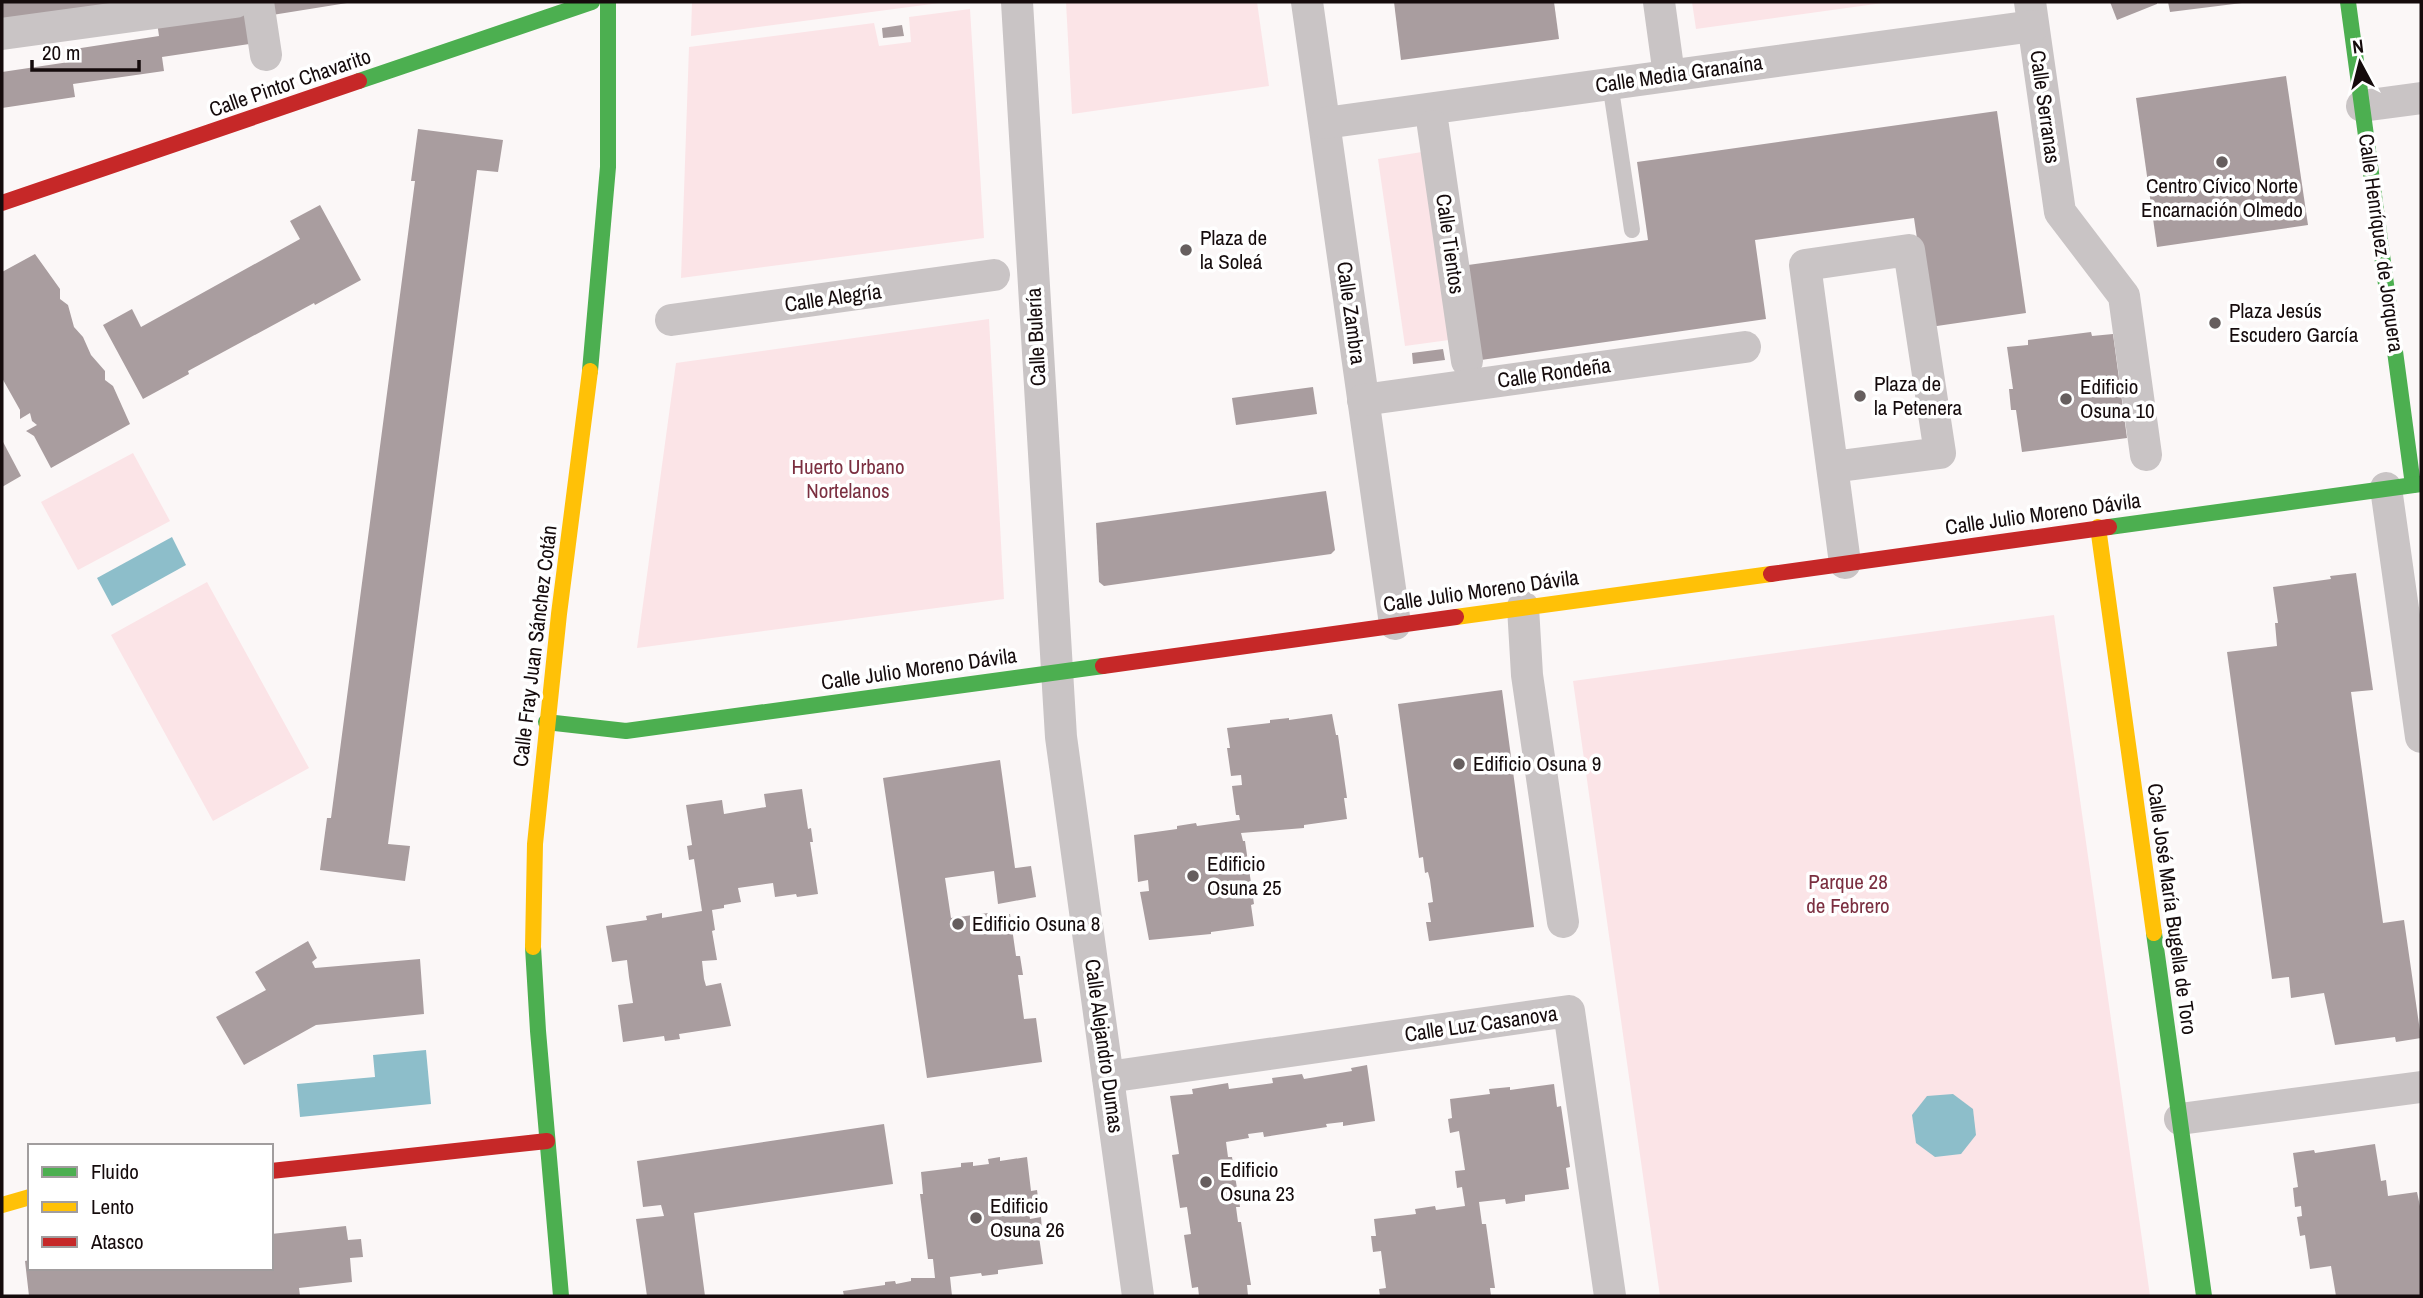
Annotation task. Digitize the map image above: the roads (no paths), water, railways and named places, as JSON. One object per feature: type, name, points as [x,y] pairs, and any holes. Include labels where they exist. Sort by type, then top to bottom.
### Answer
[{"type":"main road","name":"Calle Pintor Chavarito","points":[[2,203],[592,2]]},
{"type":"main road","name":"Calle Fray Juan Sánchez Cotán","points":[[561,1296],[532,929],[536,824],[546,722],[596,328],[608,167],[608,2]]},
{"type":"main road","name":"Calle Henríquez de Jorquera","points":[[2348,2],[2407,486]]},
{"type":"main road","name":"Calle Julio Moreno Dávila","points":[[546,722],[626,731],[2407,486]]},
{"type":"main road","name":"Calle José María Bugella de Toro","points":[[2098,527],[2204,1296]]},
{"type":"main road","points":[[273,1171],[547,1141]]},
{"type":"main road","points":[[2,1205],[28,1197]]},
{"type":"street","points":[[2,34],[235,2]]},
{"type":"street","points":[[258,2],[266,55]]},
{"type":"street","name":"Calle Bulería","points":[[1017,2],[1056,671]]},
{"type":"street","name":"Calle Zambra","points":[[1307,2],[1395,624]]},
{"type":"street","points":[[1658,2],[1669,75]]},
{"type":"street","name":"Calle Media Granaína","points":[[1325,123],[1669,75],[2031,14]]},
{"type":"street","name":"Calle Serranas","points":[[2031,14],[2060,212],[2124,296],[2146,455]]},
{"type":"street","points":[[2362,106],[2421,98]]},
{"type":"street","name":"Calle Tientos","points":[[1433,126],[1467,361]]},
{"type":"street","points":[[1832,467],[1940,453],[1909,250],[1805,265],[1832,467],[1845,563]]},
{"type":"street","name":"Calle Alegría","points":[[671,320],[994,275]]},
{"type":"street","name":"Calle Rondeña","points":[[1363,400],[1745,347]]},
{"type":"street","name":"Calle Henríquez de Jorquera","points":[[2407,486],[2421,737]]},
{"type":"street","points":[[1523,607],[1527,675],[1563,922]]},
{"type":"street","name":"Calle Alejandro Dumas","points":[[1056,671],[1061,737],[1138,1296]]},
{"type":"street","name":"Calle Luz Casanova","points":[[1108,1077],[1569,1011],[1610,1296]]},
{"type":"street","points":[[2180,1119],[2421,1087]]},
{"type":"lane","points":[[1609,83],[1632,230]]},
{"type":"water","points":[[172,537],[186,565],[112,606],[97,578]]},
{"type":"water","points":[[426,1050],[431,1104],[300,1117],[297,1084],[375,1077],[373,1055]]},
{"type":"water","points":[[1953,1094],[1973,1109],[1976,1135],[1961,1154],[1935,1157],[1916,1143],[1912,1115],[1927,1096]]},
{"type":"place","name":"Centro Cívico Norte Encarnación Olmedo","points":[[2222,162]]},
{"type":"place","name":"Plaza de la Soleá","points":[[1186,250]]},
{"type":"place","name":"Plaza Jesús Escudero García","points":[[2215,323]]},
{"type":"place","name":"Plaza de la Petenera","points":[[1860,396]]},
{"type":"place","name":"Edificio Osuna 10","points":[[2066,399]]},
{"type":"place","name":"Edificio Osuna 9","points":[[1459,764]]},
{"type":"place","name":"Edificio Osuna 25","points":[[1193,876]]},
{"type":"place","name":"Edificio Osuna 8","points":[[958,924]]},
{"type":"place","name":"Edificio Osuna 23","points":[[1206,1182]]},
{"type":"place","name":"Edificio Osuna 26","points":[[976,1218]]},
{"type":"park label","name":"Huerto Urbano Nortelanos","points":[[848,479]]},
{"type":"park label","name":"Parque 28 de Febrero","points":[[1848,894]]}]
